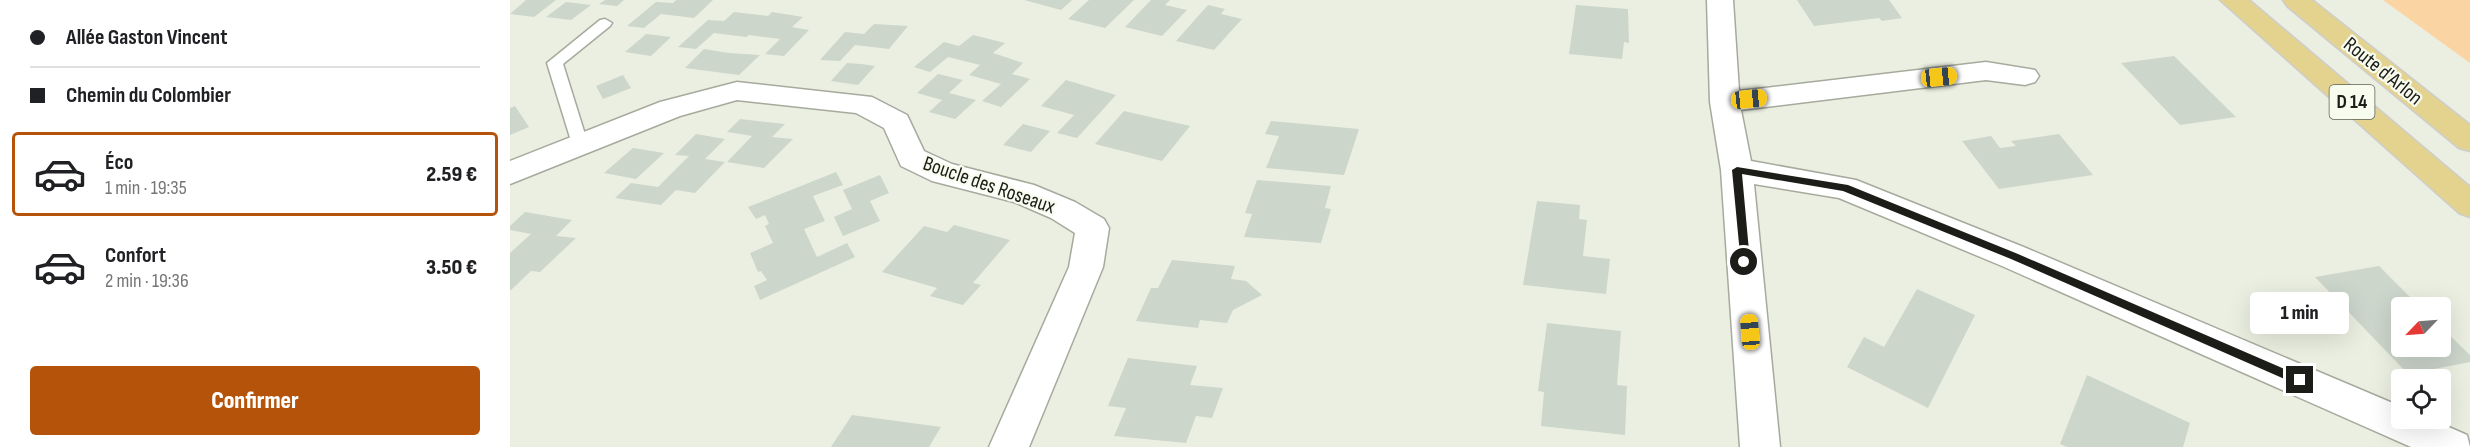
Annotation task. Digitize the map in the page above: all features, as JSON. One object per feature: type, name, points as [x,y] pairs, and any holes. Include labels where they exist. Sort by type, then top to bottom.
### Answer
[{"type":"main road","name":"Route d'Arlon","points":[[2233,0],[2470,205]]},
{"type":"main road","name":"Route d'Arlon","points":[[2296,0],[2470,141]]},
{"type":"street","points":[[1720,0],[1725,102],[1737,170],[1760,447]]},
{"type":"street","points":[[1725,102],[1986,71],[2025,76]]},
{"type":"street","name":"Boucle des Roseaux","points":[[510,173],[670,109],[736,91],[862,104],[896,122],[912,159],[944,173],[1023,193],[1063,210],[1092,228],[1086,267],[1009,447]]},
{"type":"street","points":[[1737,170],[1845,188],[2014,257],[2453,447]]},
{"type":"lane","points":[[580,144],[555,63],[605,23]]},
{"type":"shaded area","points":[[2383,0],[2470,0],[2470,63]]},
{"type":"building","points":[[526,0],[556,0],[534,17],[510,14]]},
{"type":"building","points":[[605,0],[624,0],[617,6],[599,4]]},
{"type":"building","points":[[676,0],[713,0],[694,18],[661,14],[644,28],[627,26],[656,2],[673,3]]},
{"type":"building","points":[[1024,0],[1072,0],[1061,10]]},
{"type":"building","points":[[1089,0],[1134,0],[1105,28],[1068,19]]},
{"type":"building","points":[[1151,0],[1170,0],[1165,5],[1187,10],[1162,36],[1125,27]]},
{"type":"building","points":[[1797,0],[1889,0],[1902,18],[1882,21],[1879,18],[1814,26]]},
{"type":"building","points":[[566,2],[591,5],[571,20],[546,17]]},
{"type":"building","points":[[1208,5],[1225,9],[1221,14],[1242,19],[1214,50],[1176,41]]},
{"type":"building","points":[[1576,5],[1628,9],[1629,43],[1624,42],[1622,59],[1569,54]]},
{"type":"building","points":[[734,12],[768,16],[772,12],[803,17],[792,27],[809,30],[784,56],[765,54],[780,39],[749,35],[746,37],[714,33],[696,49],[678,47],[708,20],[724,21]]},
{"type":"building","points":[[874,24],[908,26],[889,49],[855,45],[840,61],[820,60],[845,32],[864,34]]},
{"type":"building","points":[[646,34],[671,37],[651,56],[625,52]]},
{"type":"building","points":[[973,35],[1005,43],[993,53],[1023,63],[1012,74],[1030,79],[1001,107],[982,101],[1001,84],[969,75],[980,65],[948,57],[930,72],[914,67],[944,42],[959,46]]},
{"type":"building","points":[[704,49],[760,55],[739,75],[685,68]]},
{"type":"building","points":[[2174,56],[2236,117],[2180,125],[2121,63]]},
{"type":"building","points":[[847,63],[875,66],[858,85],[831,81]]},
{"type":"building","points":[[938,74],[963,80],[949,93],[976,100],[955,119],[929,112],[942,100],[917,93]]},
{"type":"building","points":[[623,75],[631,88],[603,99],[596,86]]},
{"type":"building","points":[[1066,80],[1116,95],[1077,138],[1057,133],[1074,115],[1041,106]]},
{"type":"building","points":[[515,106],[529,127],[510,135],[510,108]]},
{"type":"building","points":[[1124,111],[1190,126],[1162,161],[1095,144]]},
{"type":"building","points":[[740,119],[785,124],[772,137],[793,139],[764,168],[727,162],[752,136],[727,132]]},
{"type":"building","points":[[1271,121],[1359,129],[1344,175],[1266,168],[1279,136],[1265,134]]},
{"type":"building","points":[[1023,124],[1050,131],[1031,152],[1003,145]]},
{"type":"building","points":[[696,134],[725,139],[705,159],[725,162],[695,193],[676,190],[661,205],[615,198],[631,183],[658,187],[689,156],[675,155]]},
{"type":"building","points":[[2059,134],[2093,175],[1999,189],[1962,141],[1991,136],[2000,148],[2016,146],[2011,141]]},
{"type":"building","points":[[633,148],[664,153],[636,179],[604,173]]},
{"type":"building","points":[[836,172],[843,185],[813,196],[825,221],[804,229],[817,257],[847,243],[855,257],[760,300],[754,286],[767,280],[761,271],[758,272],[750,253],[773,243],[765,226],[769,224],[765,215],[756,219],[748,207]]},
{"type":"building","points":[[880,175],[889,193],[870,201],[880,221],[843,236],[834,217],[852,209],[843,190]]},
{"type":"building","points":[[1257,180],[1331,186],[1325,208],[1331,209],[1321,243],[1244,237],[1252,214],[1245,213]]},
{"type":"building","points":[[1537,201],[1580,205],[1579,219],[1587,220],[1583,256],[1610,259],[1606,294],[1523,285]]},
{"type":"building","points":[[525,212],[572,220],[556,236],[576,238],[540,272],[531,271],[510,291],[510,253],[531,234],[510,230],[510,226]]},
{"type":"building","points":[[954,225],[1010,240],[973,283],[981,285],[963,305],[930,296],[937,288],[882,272],[924,226],[947,232]]},
{"type":"building","points":[[1172,260],[1235,266],[1231,279],[1246,281],[1262,295],[1233,310],[1227,323],[1200,320],[1198,328],[1136,321],[1151,288],[1158,288]]},
{"type":"building","points":[[2379,266],[2410,297],[2391,297],[2391,356],[2315,277]]},
{"type":"building","points":[[1917,289],[1975,315],[1928,408],[1847,367],[1864,337],[1884,347]]},
{"type":"building","points":[[1547,323],[1621,331],[1617,385],[1627,386],[1625,435],[1541,426],[1544,392],[1538,391]]},
{"type":"building","points":[[2451,337],[2470,355],[2470,362],[2434,369],[2403,369],[2392,357],[2451,357]]},
{"type":"building","points":[[1128,358],[1197,366],[1190,385],[1223,388],[1212,418],[1196,416],[1186,443],[1114,436],[1126,408],[1108,406]]},
{"type":"building","points":[[2087,375],[2190,423],[2183,447],[2067,447],[2060,444]]},
{"type":"building","points":[[852,415],[941,427],[929,447],[831,447]]},
{"type":"route","points":[[1744,262],[1737,170],[1845,188],[2014,257],[2300,380]]}]
